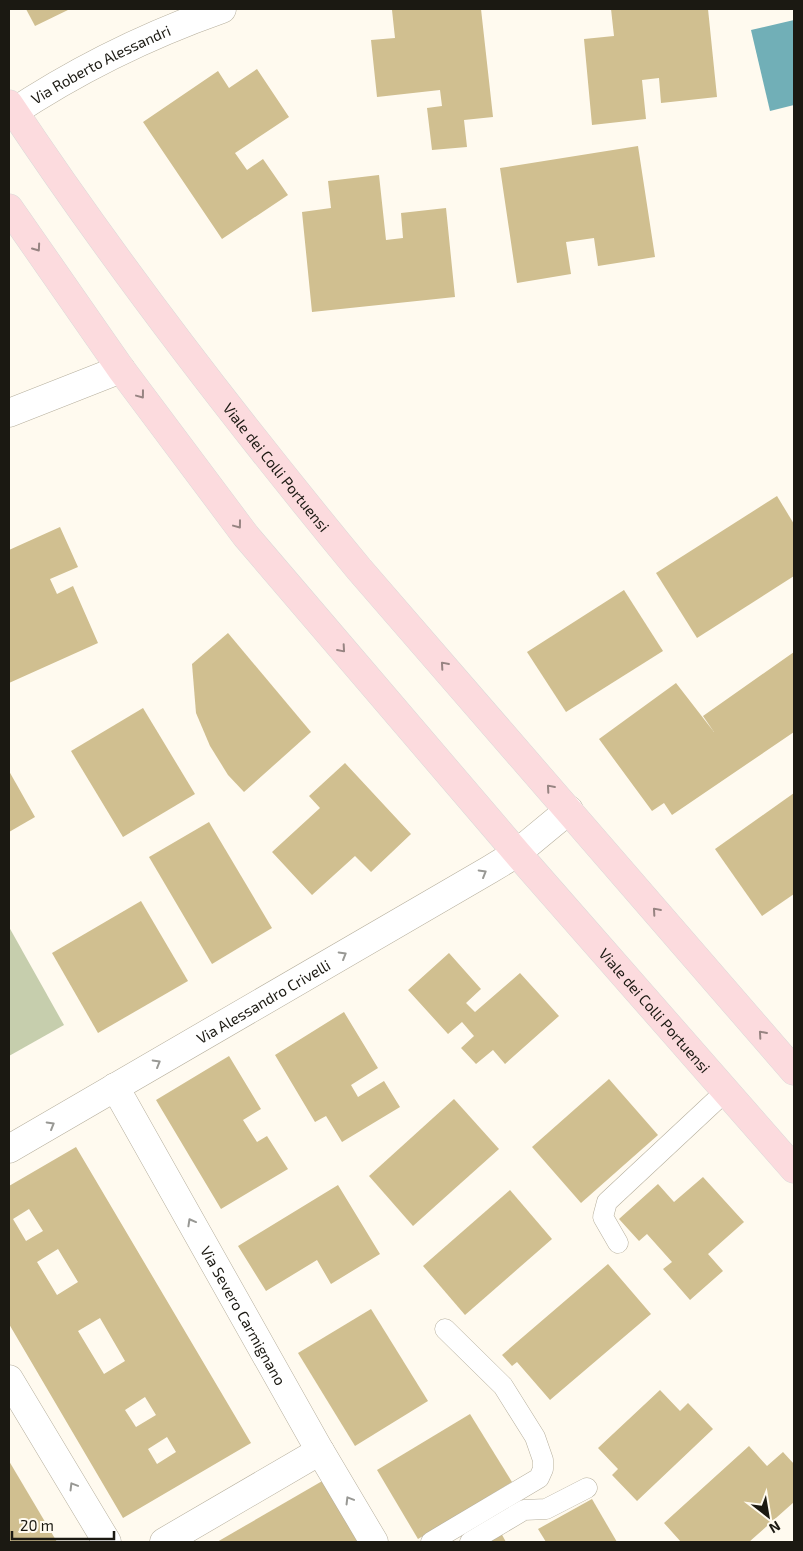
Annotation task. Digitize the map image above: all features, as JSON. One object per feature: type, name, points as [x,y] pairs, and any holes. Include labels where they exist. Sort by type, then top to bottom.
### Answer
[{"type":"main road","name":"Viale dei Colli Portuensi","points":[[10,110],[130,276],[298,496],[359,570],[794,1071]]},
{"type":"main road","name":"Viale dei Colli Portuensi","points":[[9,208],[122,369],[246,536],[517,853],[727,1090],[794,1169]]},
{"type":"street","name":"Via Roberto Alessandri","points":[[10,110],[116,53],[174,27],[222,9]]},
{"type":"street","points":[[9,413],[122,369]]},
{"type":"street","points":[[517,853],[569,810]]},
{"type":"street","name":"Via Alessandro Crivelli","points":[[9,1149],[517,853]]},
{"type":"street","name":"Via Severo Carmignano","points":[[115,1088],[320,1451],[374,1542]]},
{"type":"street","points":[[9,1379],[107,1542]]},
{"type":"street","points":[[164,1542],[320,1451]]},
{"type":"lane","points":[[618,1243],[603,1217],[606,1202],[727,1090]]},
{"type":"lane","points":[[431,1542],[539,1478],[543,1469],[543,1460],[535,1437],[503,1386],[445,1329]]},
{"type":"lane","points":[[470,1542],[524,1510],[546,1510],[587,1488]]},
{"type":"green space","points":[[9,927],[64,1025],[9,1056]]},
{"type":"water","points":[[794,20],[794,105],[770,111],[751,30]]},
{"type":"building","points":[[26,9],[70,9],[35,26]]},
{"type":"building","points":[[481,9],[493,117],[464,120],[467,147],[432,150],[427,108],[442,106],[440,90],[377,97],[371,40],[395,38],[392,10]]},
{"type":"building","points":[[611,9],[708,9],[717,97],[661,103],[659,78],[642,80],[646,119],[592,125],[584,39],[614,36]]},
{"type":"building","points":[[257,69],[289,117],[235,153],[247,170],[263,159],[288,195],[222,239],[143,122],[218,71],[229,88]]},
{"type":"building","points":[[638,146],[655,257],[598,266],[594,238],[566,242],[571,274],[517,283],[500,168]]},
{"type":"building","points":[[379,175],[386,240],[403,238],[401,213],[446,208],[455,297],[312,312],[302,212],[331,208],[328,181]]},
{"type":"building","points":[[777,496],[794,524],[794,576],[697,638],[656,573]]},
{"type":"building","points":[[60,527],[78,567],[50,579],[57,594],[73,586],[98,643],[9,683],[9,550]]},
{"type":"building","points":[[624,590],[663,651],[566,712],[527,652]]},
{"type":"building","points":[[228,633],[311,732],[244,792],[228,775],[210,746],[196,713],[192,664]]},
{"type":"building","points":[[794,652],[794,732],[672,815],[664,803],[652,811],[599,739],[676,683],[714,732],[703,716]]},
{"type":"building","points":[[143,708],[195,794],[123,837],[71,751]]},
{"type":"building","points":[[345,763],[411,834],[371,872],[355,856],[312,895],[272,852],[320,808],[309,796]]},
{"type":"building","points":[[9,771],[35,817],[9,832]]},
{"type":"building","points":[[794,793],[794,894],[762,916],[715,849]]},
{"type":"building","points":[[209,822],[272,928],[212,964],[149,857]]},
{"type":"building","points":[[141,901],[188,981],[98,1033],[52,953]]},
{"type":"building","points":[[449,953],[481,989],[466,1003],[475,1012],[520,973],[559,1016],[505,1064],[493,1050],[476,1064],[461,1048],[474,1036],[462,1022],[448,1034],[408,990]]},
{"type":"building","points":[[344,1012],[378,1068],[351,1085],[358,1097],[384,1081],[400,1107],[342,1142],[326,1116],[315,1122],[275,1055]]},
{"type":"building","points":[[229,1056],[261,1109],[243,1120],[257,1142],[267,1136],[288,1169],[221,1209],[156,1100]]},
{"type":"building","points":[[609,1079],[658,1135],[581,1203],[532,1147]]},
{"type":"building","points":[[454,1099],[499,1149],[413,1226],[369,1176]]},
{"type":"building","points":[[76,1147],[251,1443],[123,1518],[9,1324],[9,1186]],"holes":[[[29,1209],[43,1231],[26,1241],[13,1219]],[[58,1249],[78,1282],[57,1295],[37,1262]],[[100,1318],[125,1361],[104,1374],[78,1331]],[[145,1397],[156,1415],[136,1427],[125,1410]],[[167,1437],[176,1452],[157,1464],[148,1449]]]},
{"type":"building","points":[[703,1177],[744,1222],[708,1254],[723,1271],[690,1300],[663,1269],[672,1262],[647,1234],[639,1241],[619,1219],[658,1184],[674,1202]]},
{"type":"building","points":[[338,1185],[380,1254],[331,1284],[317,1260],[266,1291],[238,1246]]},
{"type":"building","points":[[510,1190],[552,1239],[465,1315],[423,1266]]},
{"type":"building","points":[[608,1264],[651,1314],[550,1400],[517,1362],[512,1366],[502,1355]]},
{"type":"building","points":[[371,1309],[428,1401],[355,1446],[298,1353]]},
{"type":"building","points":[[660,1390],[680,1411],[688,1403],[713,1429],[637,1501],[612,1475],[618,1469],[598,1448]]},
{"type":"building","points":[[470,1414],[512,1482],[418,1539],[377,1470]]},
{"type":"building","points":[[749,1446],[767,1466],[783,1452],[794,1464],[794,1502],[749,1542],[681,1542],[664,1523]]},
{"type":"building","points":[[9,1461],[57,1542],[9,1542]]},
{"type":"building","points":[[324,1480],[360,1542],[217,1542]]},
{"type":"building","points":[[592,1499],[617,1542],[546,1542],[538,1529]]},
{"type":"building","points":[[501,1533],[506,1542],[486,1542]]}]
